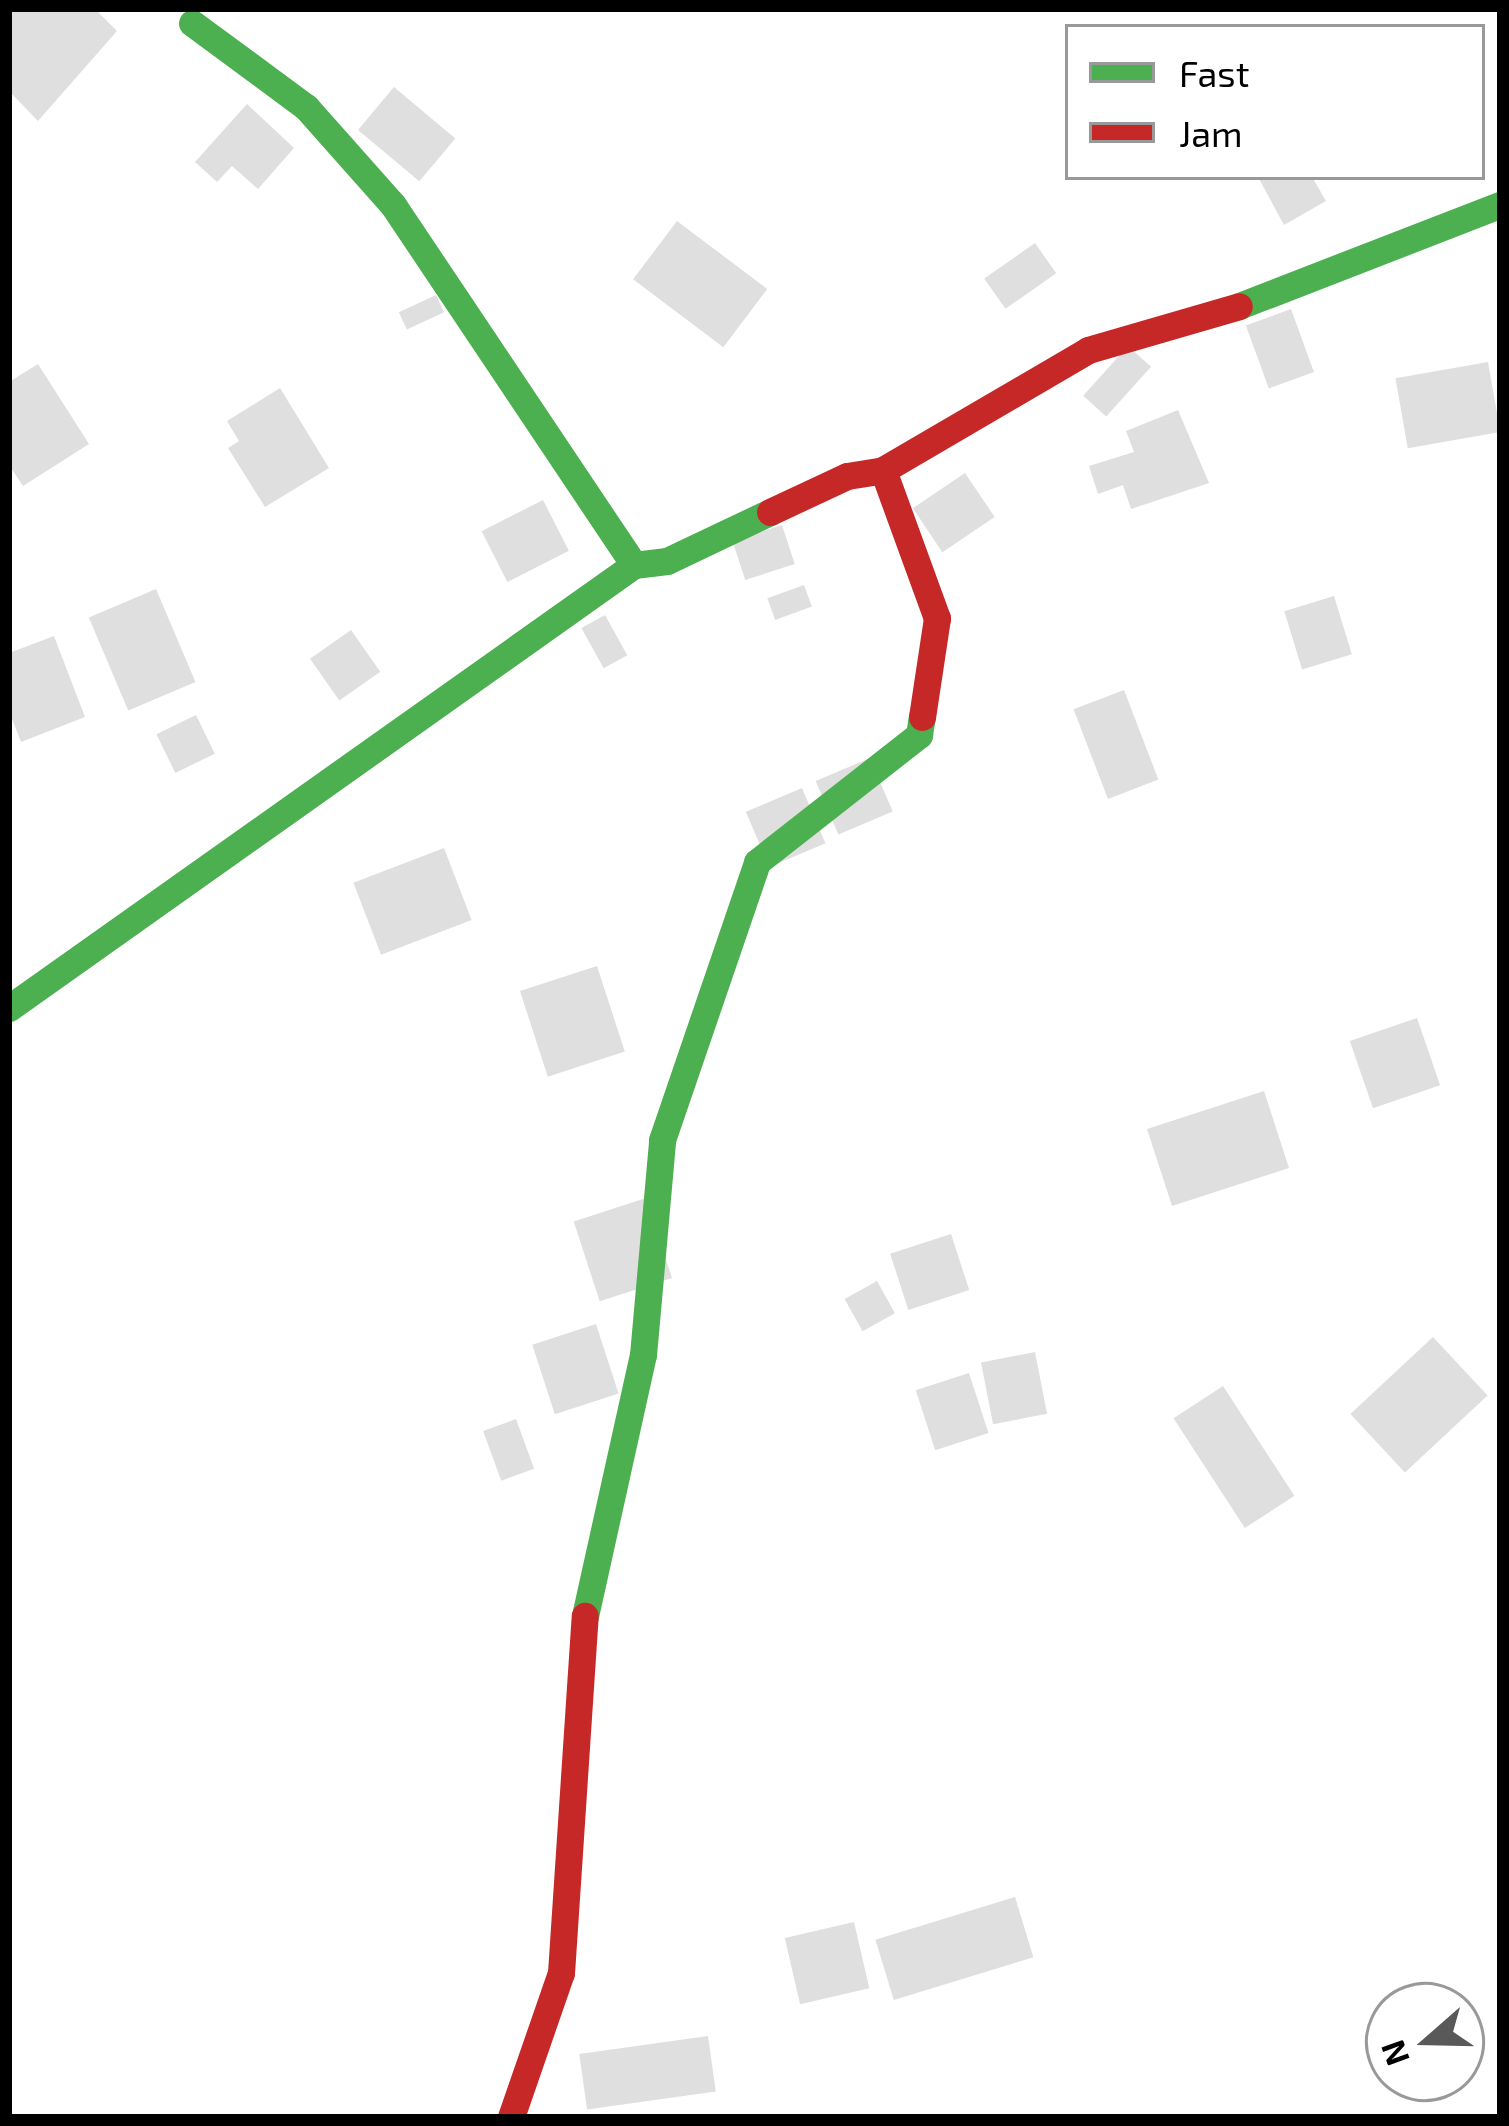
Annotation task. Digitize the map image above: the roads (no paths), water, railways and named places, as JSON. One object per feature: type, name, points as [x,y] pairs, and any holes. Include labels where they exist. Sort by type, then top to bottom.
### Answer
[{"type":"street","points":[[192,23],[305,107],[393,205],[634,565]]},
{"type":"street","points":[[9,1008],[634,565],[667,561],[848,476],[883,470],[1088,350],[1219,314],[1500,206]]},
{"type":"street","points":[[511,2117],[561,1973],[584,1619],[643,1355],[662,1139],[757,862],[919,735],[937,618],[883,470]]}]
